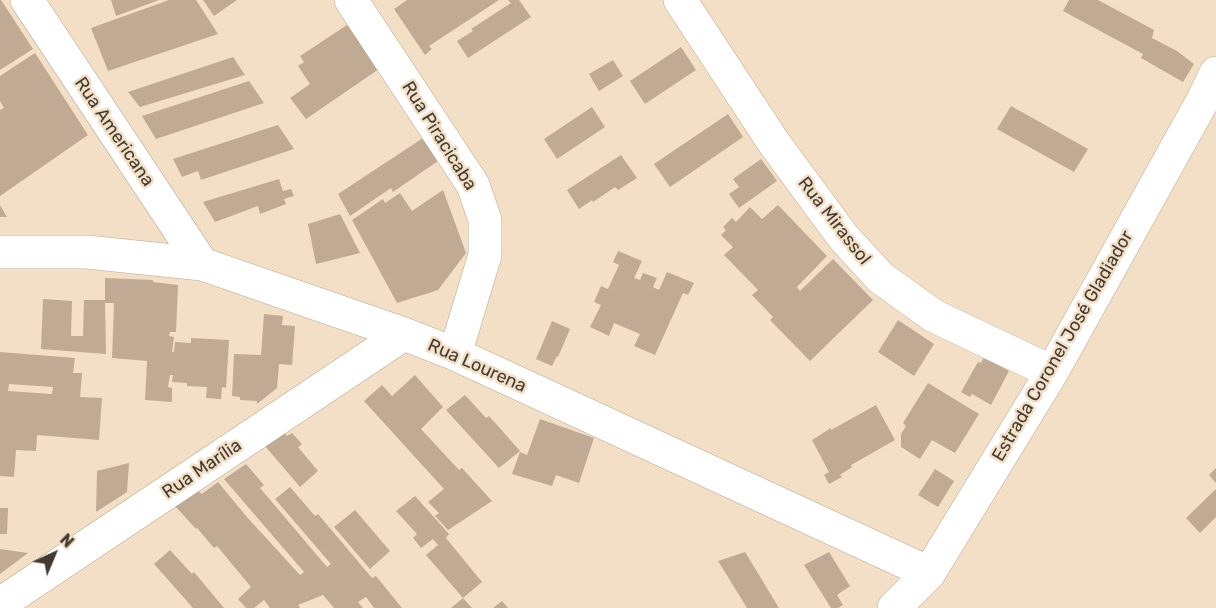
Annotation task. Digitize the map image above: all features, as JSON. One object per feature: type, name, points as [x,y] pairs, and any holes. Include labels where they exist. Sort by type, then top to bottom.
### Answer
[{"type":"street","name":"Rua Americana","points":[[27,0],[202,264]]},
{"type":"street","name":"Rua Piracicaba","points":[[351,0],[473,185],[485,220],[485,255],[454,354]]},
{"type":"street","name":"Rua Mirassol","points":[[680,0],[774,143],[844,238],[880,278],[934,316],[1052,372]]},
{"type":"street","name":"Estrada Coronel José Gladiador","points":[[894,608],[929,573],[1052,372],[1216,73]]},
{"type":"street","name":"Rua Lourena","points":[[0,252],[87,252],[202,264],[404,334],[454,354],[929,573]]},
{"type":"street","name":"Rua Marília","points":[[0,604],[404,334]]},
{"type":"building","points":[[0,0],[33,49],[0,70]]},
{"type":"building","points":[[111,0],[159,0],[116,16]]},
{"type":"building","points":[[169,0],[196,0],[218,34],[108,71],[91,28]]},
{"type":"building","points":[[203,0],[237,0],[214,16]]},
{"type":"building","points":[[407,0],[499,0],[429,46],[432,49],[425,55],[394,9]]},
{"type":"building","points":[[508,0],[519,0],[531,17],[468,58],[457,41],[511,3]]},
{"type":"building","points":[[1069,0],[1098,0],[1154,30],[1152,38],[1177,51],[1194,64],[1183,82],[1141,58],[1143,54],[1063,11]]},
{"type":"building","points":[[347,25],[379,69],[306,119],[290,98],[310,84],[298,66],[304,62],[300,56]]},
{"type":"building","points":[[681,47],[696,70],[645,104],[630,81]]},
{"type":"building","points":[[35,53],[88,135],[0,196],[0,110],[4,108],[0,101],[0,76]]},
{"type":"building","points":[[233,57],[245,75],[140,107],[128,92]]},
{"type":"building","points":[[613,60],[623,76],[599,91],[589,74]]},
{"type":"building","points":[[249,81],[264,103],[156,139],[142,116]]},
{"type":"building","points":[[1011,106],[1088,149],[1074,172],[997,129]]},
{"type":"building","points":[[592,107],[605,127],[557,159],[544,139]]},
{"type":"building","points":[[728,114],[743,137],[670,187],[654,164]]},
{"type":"building","points":[[278,125],[294,149],[201,180],[198,171],[182,177],[173,159]]},
{"type":"building","points":[[423,138],[438,161],[393,192],[391,188],[350,216],[338,194]]},
{"type":"building","points":[[621,155],[637,178],[618,190],[615,187],[579,209],[567,190]]},
{"type":"building","points":[[761,159],[777,181],[739,208],[729,194],[739,187],[733,179]]},
{"type":"building","points":[[279,179],[283,191],[291,189],[294,196],[284,199],[286,204],[260,214],[258,206],[215,222],[203,202]]},
{"type":"building","points":[[443,190],[466,253],[438,290],[397,303],[352,220],[383,199],[385,203],[400,193],[412,211]]},
{"type":"building","points":[[0,205],[7,217],[0,217]]},
{"type":"building","points":[[778,205],[827,256],[797,287],[800,291],[833,259],[873,300],[810,361],[770,320],[773,317],[752,295],[758,290],[724,255],[733,247],[721,235],[726,230],[723,227],[732,218],[736,222],[750,207],[762,219]]},
{"type":"building","points":[[340,214],[360,253],[316,264],[308,224]]},
{"type":"building","points":[[618,251],[642,261],[634,278],[640,280],[643,273],[657,278],[653,287],[659,290],[667,272],[694,283],[688,295],[683,293],[655,355],[634,346],[640,334],[614,323],[609,336],[590,327],[601,305],[594,302],[601,286],[608,289],[619,265],[613,262]]},
{"type":"building","points":[[105,278],[153,280],[153,282],[178,285],[176,332],[170,332],[169,336],[174,337],[172,352],[174,352],[175,342],[191,343],[191,338],[229,340],[226,388],[222,387],[221,399],[206,398],[207,387],[187,386],[187,383],[172,382],[173,375],[170,375],[168,387],[172,388],[172,402],[145,400],[147,361],[112,358],[114,303],[105,303],[106,354],[41,349],[43,299],[72,301],[71,336],[83,336],[84,300],[105,300]]},
{"type":"building","points":[[264,314],[283,316],[282,325],[295,326],[292,365],[279,364],[277,388],[257,404],[257,401],[240,400],[240,397],[232,396],[234,354],[261,355]]},
{"type":"building","points":[[898,320],[934,344],[914,376],[878,352]]},
{"type":"building","points":[[552,321],[570,329],[552,366],[536,359]]},
{"type":"building","points":[[0,352],[75,358],[73,373],[82,373],[80,397],[102,398],[99,440],[37,435],[36,451],[16,450],[14,477],[0,476]],"holes":[[[9,384],[53,387],[52,394],[8,391]]]},
{"type":"building","points":[[984,357],[1009,371],[991,405],[972,394],[970,397],[961,392],[978,362],[981,363]]},
{"type":"building","points":[[415,375],[443,407],[421,429],[459,470],[462,468],[492,501],[448,530],[435,516],[439,513],[428,502],[444,489],[364,401],[382,385],[392,396]]},
{"type":"building","points":[[928,383],[979,414],[955,453],[932,440],[920,459],[901,447],[901,434],[906,426],[903,423]]},
{"type":"building","points":[[465,395],[486,418],[489,416],[520,451],[499,468],[446,410]]},
{"type":"building","points":[[876,405],[895,440],[851,465],[852,467],[840,475],[842,477],[829,484],[824,475],[829,472],[812,440]]},
{"type":"building","points":[[540,419],[594,438],[579,483],[556,475],[552,486],[512,474],[520,452],[527,455]]},
{"type":"building","points":[[283,431],[287,436],[292,433],[302,444],[298,447],[318,471],[300,487],[265,446]]},
{"type":"building","points":[[129,463],[127,492],[96,512],[97,471]]},
{"type":"building","points":[[246,464],[264,485],[260,488],[327,567],[331,564],[275,499],[290,487],[315,516],[318,514],[372,578],[376,576],[402,608],[374,608],[366,597],[358,602],[363,608],[334,608],[323,595],[298,605],[300,608],[270,608],[264,600],[254,608],[246,608],[238,599],[251,587],[217,546],[214,548],[175,506],[197,490],[202,494],[218,482],[300,575],[304,572],[224,479]]},
{"type":"building","points":[[1216,468],[1216,483],[1209,475]]},
{"type":"building","points":[[935,469],[954,481],[938,507],[918,495]]},
{"type":"building","points":[[1216,489],[1216,517],[1200,533],[1186,518]]},
{"type":"building","points":[[415,496],[449,534],[446,538],[482,582],[463,598],[426,555],[438,545],[433,539],[421,548],[413,538],[417,534],[396,511]]},
{"type":"building","points":[[0,508],[8,508],[7,534],[0,534]]},
{"type":"building","points":[[355,510],[390,551],[370,569],[334,527]]},
{"type":"building","points":[[0,549],[28,553],[0,574]]},
{"type":"building","points":[[170,550],[192,574],[194,572],[224,608],[193,608],[154,564]]},
{"type":"building","points":[[745,552],[779,608],[747,608],[718,561]]},
{"type":"building","points":[[829,552],[850,586],[837,595],[843,605],[838,608],[831,608],[804,565]]},
{"type":"building","points":[[463,598],[472,608],[451,608]]},
{"type":"building","points":[[502,601],[508,608],[493,608]]}]
